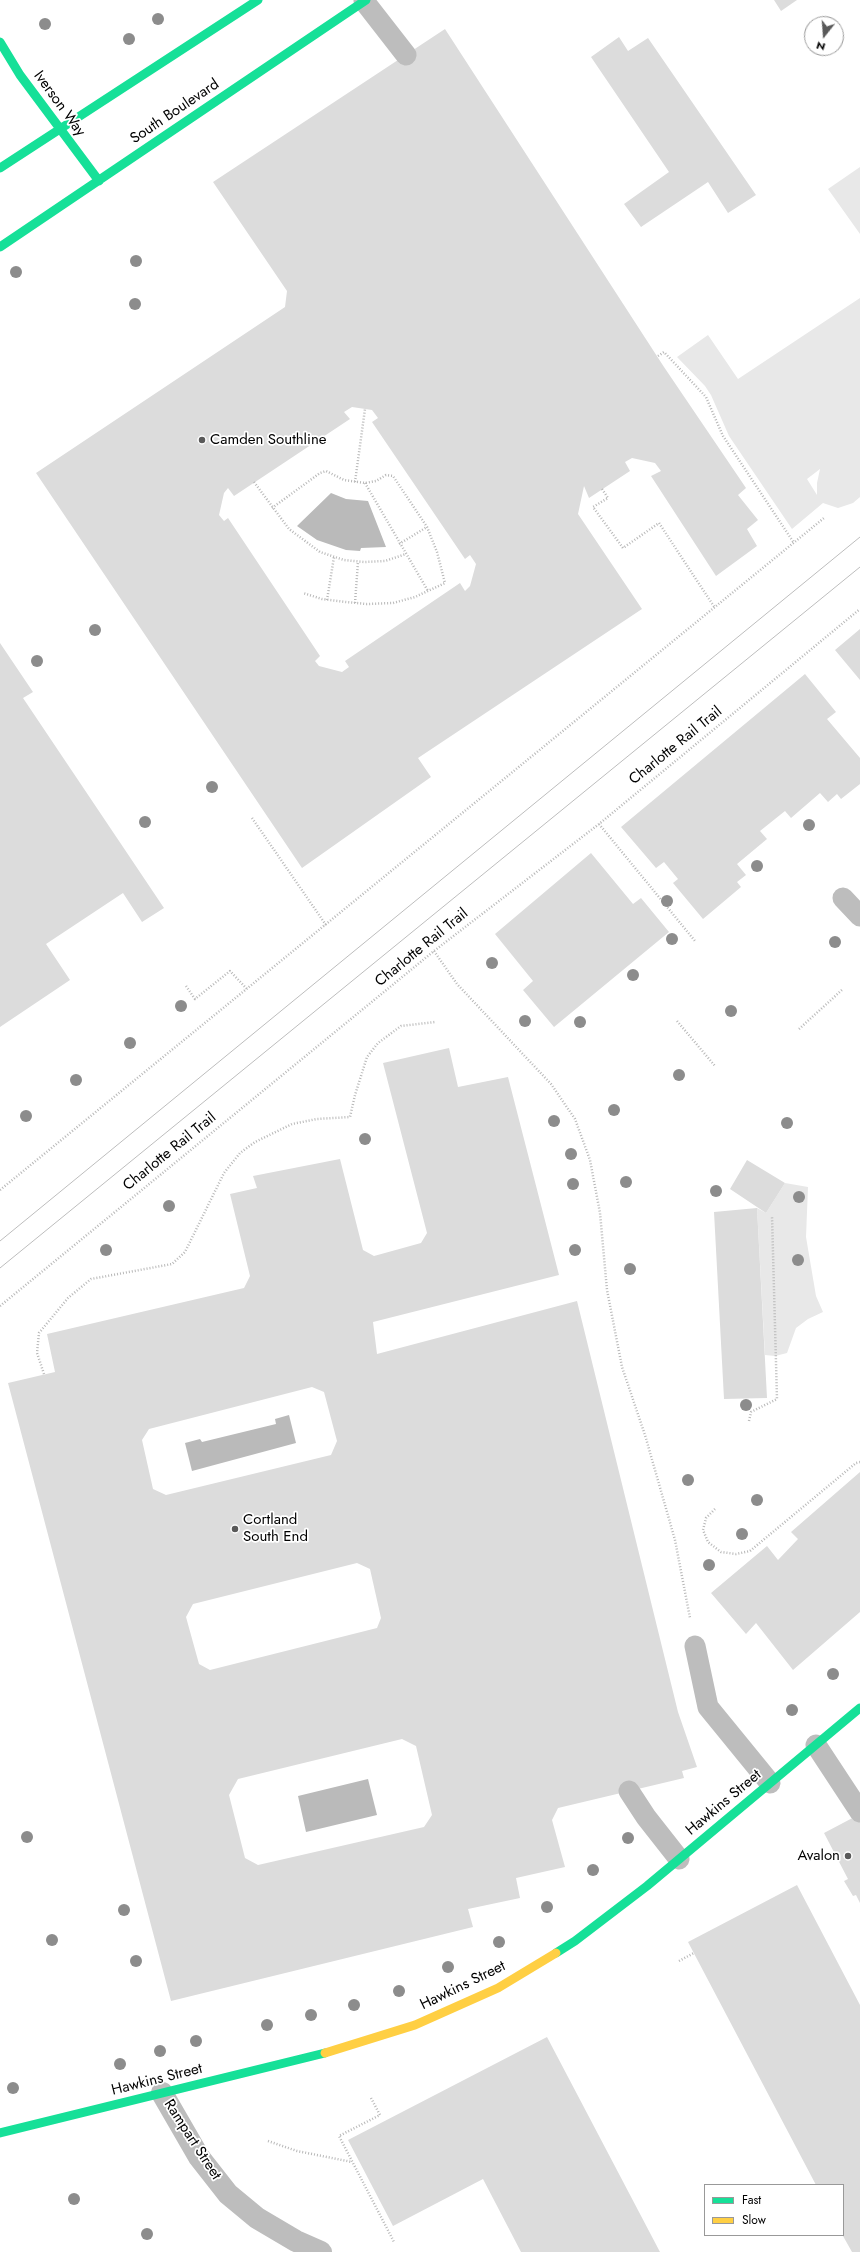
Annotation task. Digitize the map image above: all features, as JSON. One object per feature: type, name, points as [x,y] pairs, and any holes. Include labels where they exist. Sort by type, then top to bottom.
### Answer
[{"type":"street","points":[[0,168],[258,0]]},
{"type":"street","name":"South Boulevard","points":[[0,248],[365,1]]},
{"type":"street","name":"Iverson Way","points":[[0,42],[59,129],[99,181]]},
{"type":"street","name":"Hawkins Street","points":[[0,2133],[329,2052],[415,2025],[484,1994],[575,1941],[679,1858],[860,1708]]},
{"type":"street","name":"Rampart Street","points":[[162,2093],[199,2157],[228,2194],[257,2218],[296,2241],[320,2252]]},
{"type":"lane","points":[[365,1],[406,55]]},
{"type":"lane","points":[[843,898],[860,916]]},
{"type":"lane","points":[[695,1646],[708,1707],[770,1783]]},
{"type":"lane","points":[[816,1745],[860,1812]]},
{"type":"lane","points":[[629,1791],[646,1817],[679,1858]]},
{"type":"path","points":[[658,356],[664,352],[706,398],[723,436],[794,543]]},
{"type":"path","points":[[355,482],[364,409]]},
{"type":"path","points":[[272,508],[320,473],[326,471],[344,480],[365,483],[376,481],[386,475],[393,476],[427,527],[437,552],[445,583],[428,591],[393,603],[355,603],[327,600],[303,593]]},
{"type":"path","points":[[254,482],[289,529],[320,552],[334,557],[358,562],[385,561],[406,554]]},
{"type":"path","points":[[365,483],[399,544],[428,591]]},
{"type":"path","points":[[602,490],[608,498],[593,507],[623,548],[659,523],[714,608]]},
{"type":"path","points":[[0,1190],[824,518]]},
{"type":"path","points":[[399,544],[427,527]]},
{"type":"path","points":[[327,600],[334,557]]},
{"type":"path","points":[[355,603],[358,562]]},
{"type":"path","name":"Charlotte Rail Trail","points":[[0,1306],[434,951],[599,824],[860,609]]},
{"type":"path","points":[[252,818],[326,925]]},
{"type":"path","points":[[599,824],[695,941]]},
{"type":"path","points":[[434,951],[457,984],[551,1084],[575,1119],[590,1160],[598,1205],[607,1290],[622,1367],[645,1435],[675,1540],[695,1646]]},
{"type":"path","points":[[186,986],[195,999],[230,971],[247,989]]},
{"type":"path","points":[[799,1029],[843,989]]},
{"type":"path","points":[[677,1021],[714,1066]]},
{"type":"path","points":[[44,1374],[37,1353],[39,1333],[68,1298],[91,1279],[172,1264],[185,1252],[224,1173],[240,1153],[255,1142],[292,1124],[324,1118],[350,1117],[354,1095],[367,1057],[378,1043],[401,1026],[435,1022]]},
{"type":"path","points":[[749,1421],[752,1412],[777,1399],[778,1387],[774,1372],[772,1216]]},
{"type":"path","points":[[715,1509],[706,1518],[702,1530],[708,1542],[721,1552],[736,1554],[750,1551],[856,1462],[860,1462]]},
{"type":"path","points":[[679,1961],[694,1953]]},
{"type":"path","points":[[371,2098],[380,2115],[339,2136],[394,2242]]},
{"type":"path","points":[[268,2141],[297,2151],[353,2162]]},
{"type":"shaded area","points":[[860,167],[860,234],[828,189]]},
{"type":"shaded area","points":[[860,298],[860,497],[853,503],[838,508],[823,503],[792,529],[729,436],[711,395],[705,386],[677,357],[708,335],[738,379]],"holes":[[[820,469],[817,483],[817,495],[807,479]]]},
{"type":"shaded area","points":[[331,493],[346,499],[368,501],[386,547],[361,548],[360,551],[346,550],[317,540],[297,526]]},
{"type":"shaded area","points":[[785,1183],[808,1187],[806,1237],[816,1296],[823,1312],[808,1319],[796,1328],[787,1353],[775,1356],[765,1355],[757,1208],[766,1213]]},
{"type":"shaded area","points":[[289,1415],[296,1443],[192,1471],[185,1443],[200,1439],[202,1442],[276,1424],[275,1419]]},
{"type":"shaded area","points":[[368,1779],[377,1815],[306,1832],[298,1796]]},
{"type":"building","points":[[774,0],[797,0],[781,11]]},
{"type":"building","name":"Camden Southline","points":[[445,29],[664,367],[746,488],[738,495],[758,520],[747,529],[757,546],[716,576],[651,476],[661,471],[655,463],[632,458],[625,462],[630,471],[589,498],[584,486],[578,514],[642,609],[418,758],[431,777],[302,868],[36,473],[285,307],[287,291],[213,182]],"holes":[[[352,407],[372,410],[378,418],[372,422],[465,559],[470,555],[476,564],[470,586],[465,591],[460,583],[345,661],[349,667],[342,672],[319,666],[315,661],[320,656],[228,518],[224,521],[219,515],[224,493],[228,488],[234,496],[350,419],[344,412]]]},
{"type":"building","points":[[619,37],[628,51],[648,38],[756,195],[728,213],[708,182],[641,227],[624,204],[669,172],[591,57]]},
{"type":"building","points":[[860,629],[860,680],[835,650]]},
{"type":"building","points":[[0,643],[33,692],[23,698],[164,908],[142,922],[123,893],[46,944],[70,980],[0,1027]]},
{"type":"building","points":[[805,674],[836,712],[827,719],[860,758],[860,784],[841,799],[837,794],[828,802],[820,793],[791,818],[785,811],[760,831],[767,839],[737,864],[746,875],[737,882],[741,887],[703,919],[673,883],[678,879],[664,862],[656,868],[621,827]]},
{"type":"building","points":[[591,853],[633,904],[641,898],[669,932],[554,1027],[523,990],[533,981],[495,934]]},
{"type":"building","name":"Cortland South End","points":[[449,1048],[458,1087],[508,1077],[559,1275],[373,1322],[377,1354],[577,1301],[678,1712],[697,1767],[682,1771],[684,1778],[558,1808],[552,1820],[565,1867],[516,1878],[520,1898],[468,1909],[473,1927],[171,2001],[8,1383],[55,1372],[47,1334],[244,1288],[250,1276],[230,1194],[257,1188],[253,1176],[340,1159],[363,1250],[374,1256],[421,1243],[427,1233],[383,1063]],"holes":[[[312,1387],[324,1392],[337,1441],[331,1455],[166,1495],[153,1489],[142,1440],[149,1429]],[[357,1563],[370,1569],[381,1618],[377,1628],[210,1670],[199,1664],[186,1617],[193,1604]],[[402,1739],[416,1746],[432,1815],[424,1827],[258,1865],[245,1858],[229,1795],[238,1779]]]},
{"type":"building","points":[[747,1160],[785,1183],[766,1213],[730,1189]]},
{"type":"building","points":[[757,1208],[767,1398],[724,1399],[714,1212]]},
{"type":"building","points":[[860,1472],[860,1612],[793,1670],[756,1623],[746,1634],[711,1593],[767,1546],[778,1560],[798,1539],[791,1532]]},
{"type":"building","name":"Avalon","points":[[860,1814],[860,1903],[856,1895],[853,1896],[844,1881],[848,1879],[824,1833]]},
{"type":"building","points":[[797,1885],[860,2005],[860,2252],[852,2252],[843,2236],[844,2184],[815,2184],[688,1942]]},
{"type":"building","points":[[547,2037],[660,2252],[521,2252],[483,2179],[393,2226],[348,2140]]},
{"type":"tram line","points":[[0,1241],[860,537]]},
{"type":"tram line","points":[[0,1268],[860,567]]},
{"type":"traffic: fast","points":[[0,168],[258,0]]},
{"type":"traffic: fast","points":[[0,247],[366,0]]},
{"type":"traffic: fast","points":[[0,42],[20,75],[99,181]]},
{"type":"traffic: fast","points":[[556,1953],[575,1941],[647,1886],[860,1708]]},
{"type":"traffic: fast","points":[[0,2133],[325,2053]]},
{"type":"traffic: slow","points":[[325,2053],[415,2025],[498,1988],[556,1953]]},
{"type":"place","name":"Camden Southline","points":[[202,440]]},
{"type":"place","name":"Cortland South End","points":[[235,1529]]},
{"type":"place","name":"Avalon","points":[[848,1856]]}]
